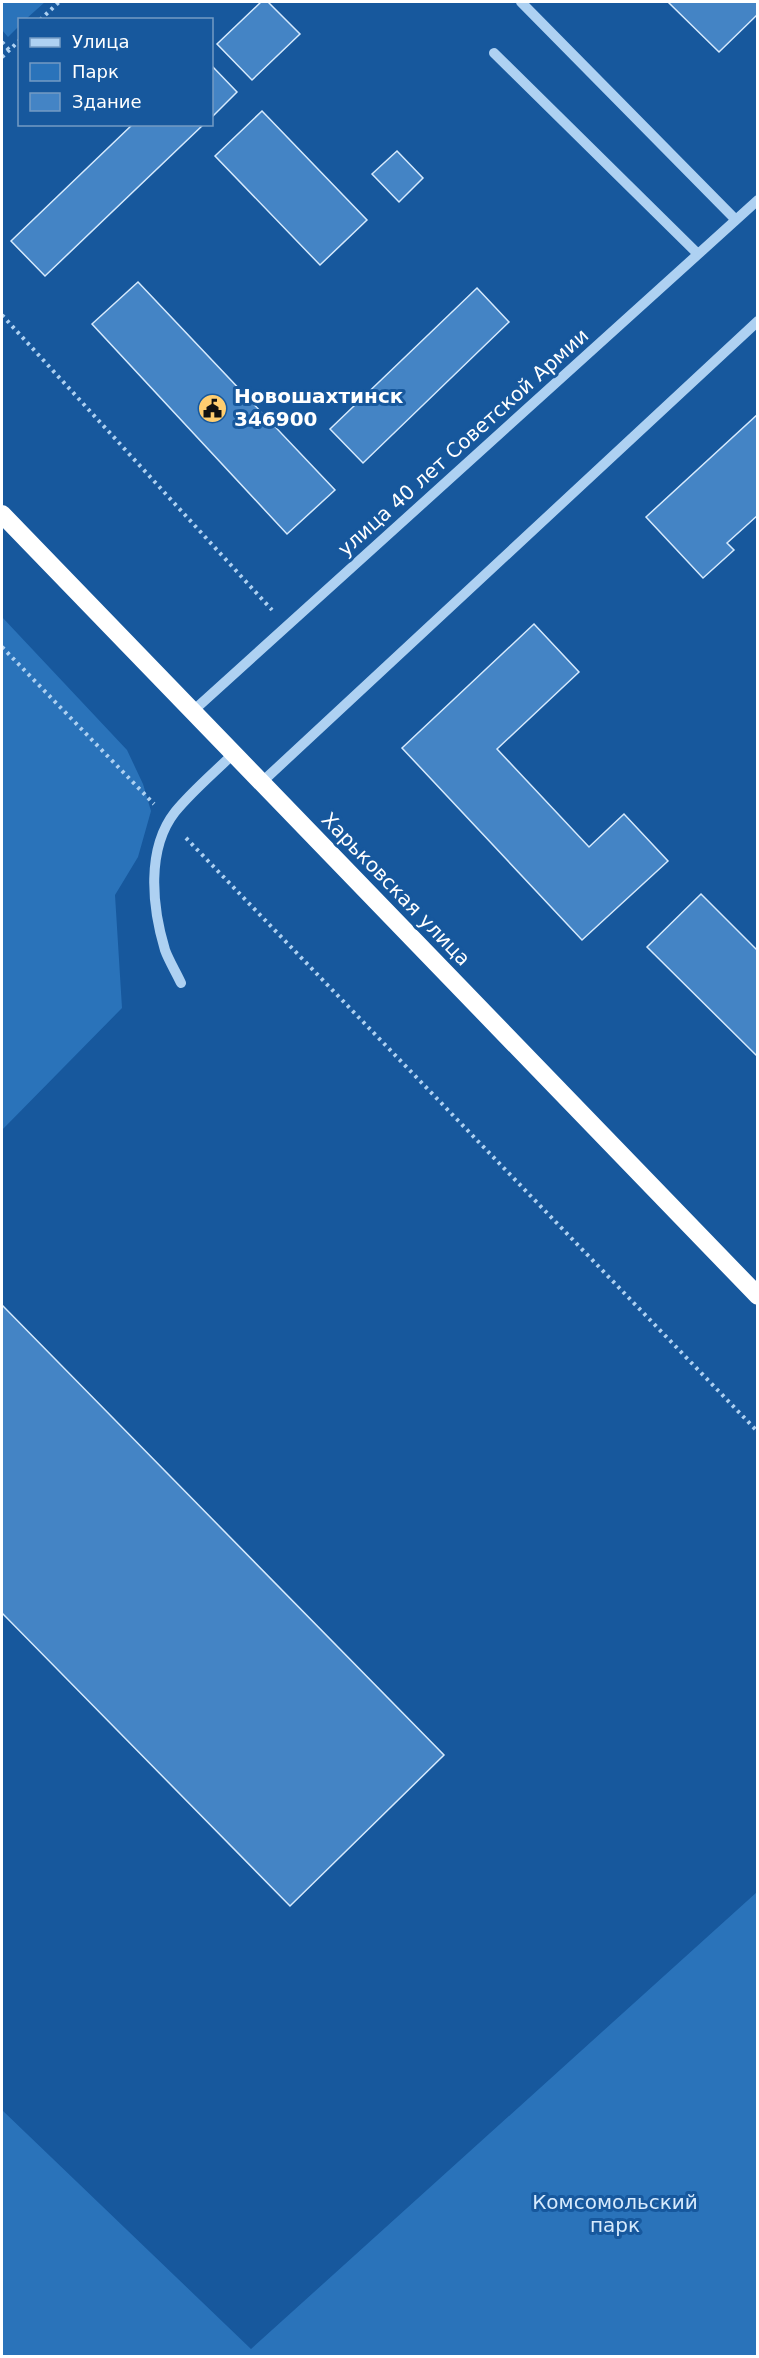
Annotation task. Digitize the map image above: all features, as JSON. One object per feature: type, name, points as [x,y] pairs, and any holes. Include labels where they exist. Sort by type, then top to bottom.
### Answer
[{"type":"highway","name":"Харьковская улица","points":[[2,514],[758,1296]]},
{"type":"street","points":[[521,2],[736,220]]},
{"type":"street","points":[[494,53],[698,254]]},
{"type":"street","name":"улица 40 лет Советской Армии","points":[[193,711],[758,200]]},
{"type":"street","points":[[262,782],[758,321]]},
{"type":"street","points":[[182,983],[165,951],[155,885],[156,852],[175,812],[234,753]]},
{"type":"path","points":[[42,18],[59,2]]},
{"type":"path","points":[[2,42],[9,50]]},
{"type":"path","points":[[2,57],[18,42]]},
{"type":"path","points":[[2,315],[246,579],[286,627]]},
{"type":"path","points":[[2,647],[758,1432]]},
{"type":"green space","points":[[2,2],[45,2],[27,18],[18,18],[18,27],[8,37],[2,30]]},
{"type":"green space","points":[[2,617],[127,750],[143,784],[151,811],[138,857],[115,895],[122,1008],[2,1130]]},
{"type":"green space","name":"Комсомольский парк","points":[[757,1892],[757,2356],[2,2356],[2,2110],[251,2349]]},
{"type":"building","points":[[261,2],[268,2],[300,34],[252,80],[217,44]]},
{"type":"building","points":[[668,2],[758,2],[758,14],[719,52]]},
{"type":"building","points":[[213,67],[237,92],[213,116]]},
{"type":"building","points":[[262,111],[367,220],[320,265],[215,156]]},
{"type":"building","points":[[131,126],[202,126],[45,276],[11,241]]},
{"type":"building","points":[[397,151],[423,178],[399,202],[372,174]]},
{"type":"building","points":[[138,282],[335,490],[287,534],[92,324]]},
{"type":"building","points":[[477,288],[509,322],[363,463],[330,429]]},
{"type":"building","points":[[758,414],[758,515],[727,543],[734,550],[703,578],[646,517]]},
{"type":"building","points":[[534,624],[579,672],[497,749],[589,847],[624,814],[668,861],[582,940],[402,748]]},
{"type":"building","points":[[701,894],[758,951],[758,1057],[647,947]]},
{"type":"building","points":[[2,1305],[444,1755],[290,1906],[2,1613]]},
{"type":"place","name":"Новошахтинск 346900","points":[[213,408]]}]
